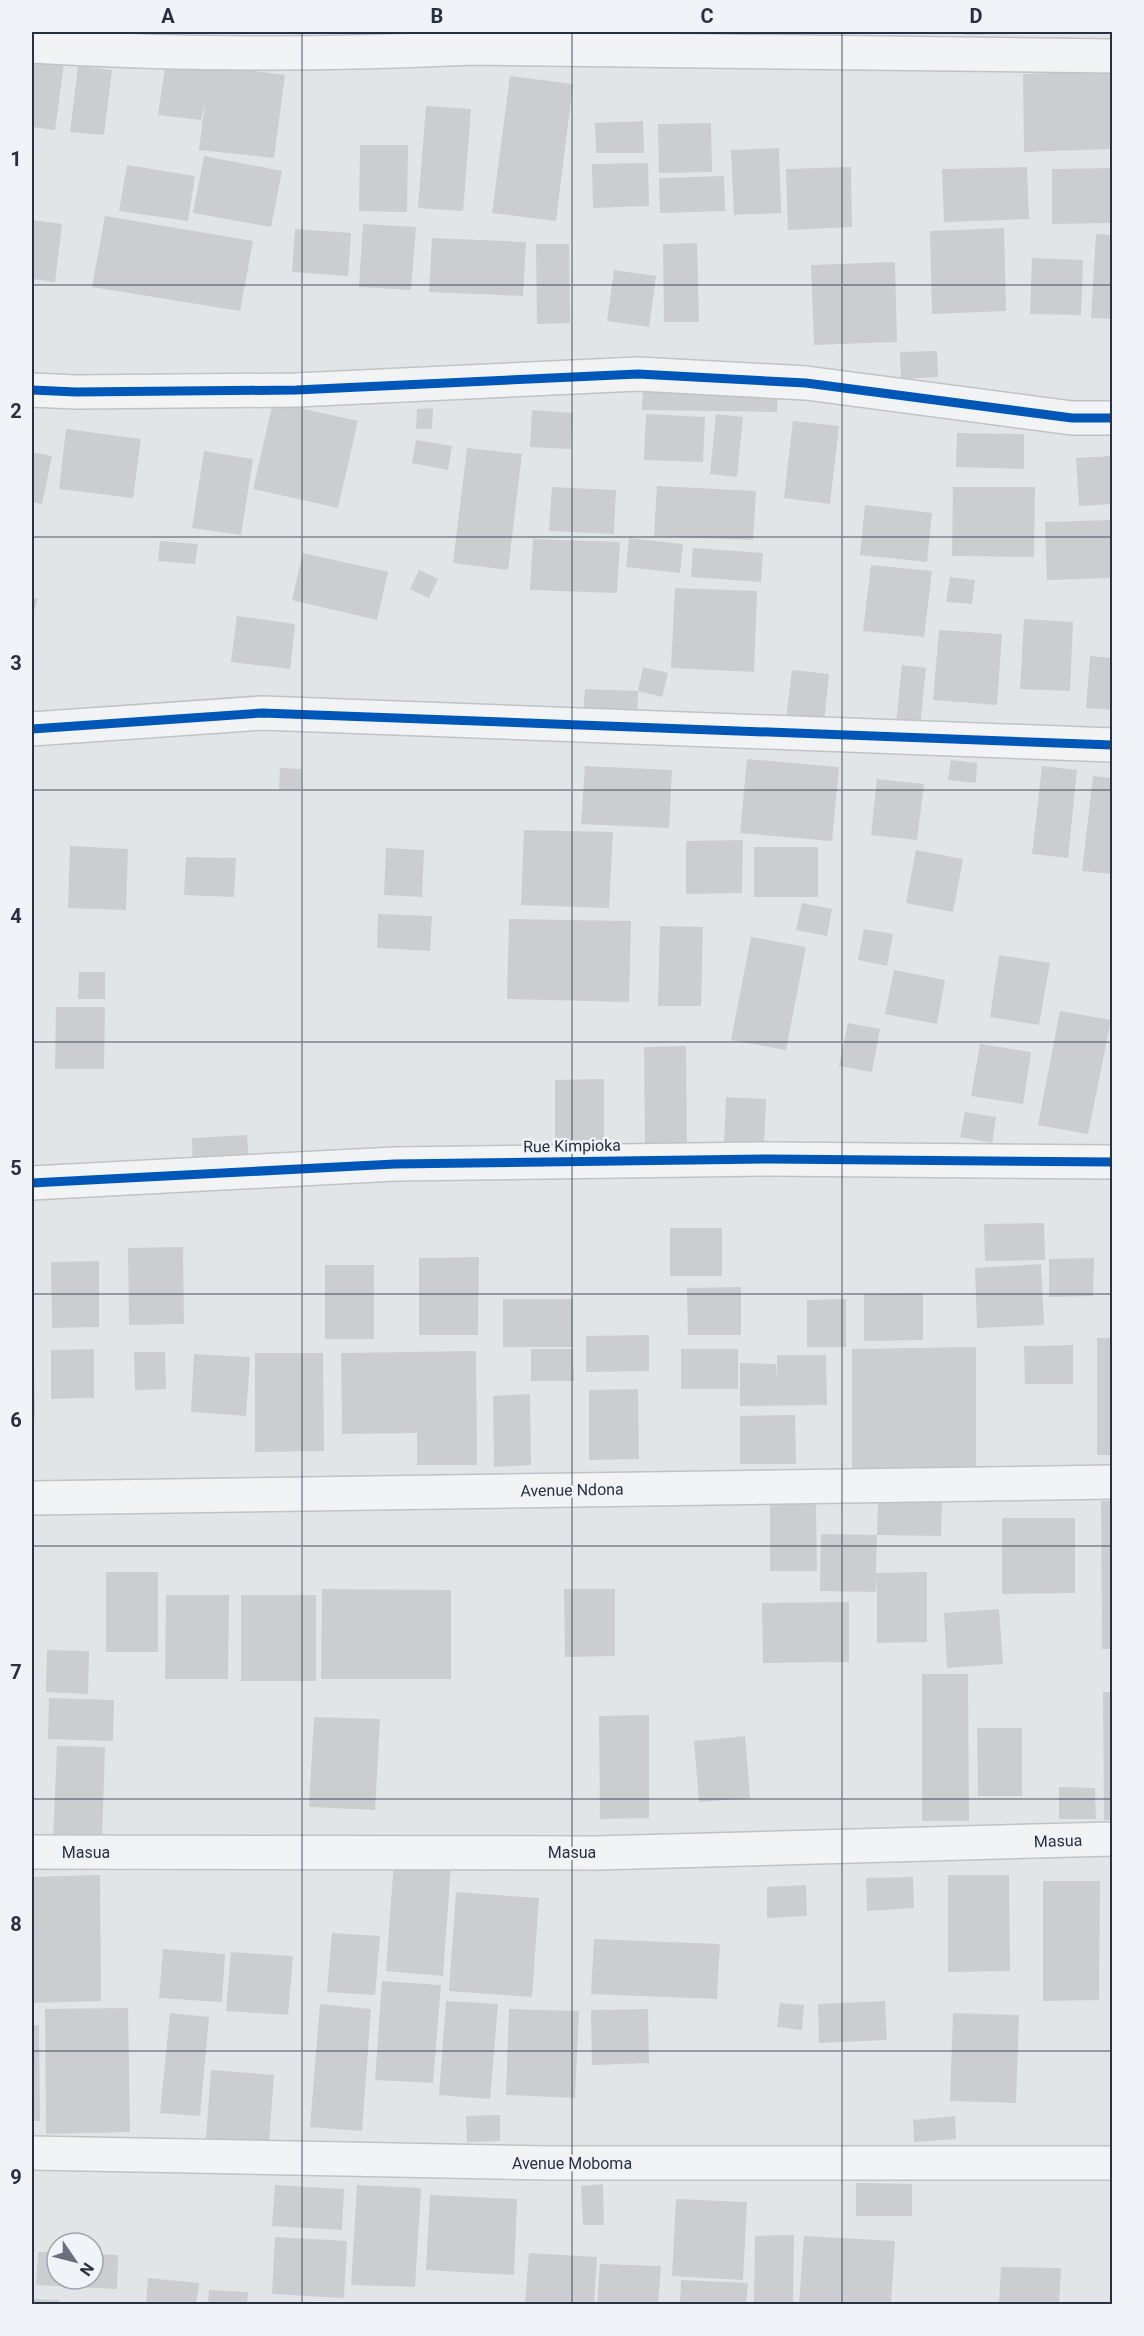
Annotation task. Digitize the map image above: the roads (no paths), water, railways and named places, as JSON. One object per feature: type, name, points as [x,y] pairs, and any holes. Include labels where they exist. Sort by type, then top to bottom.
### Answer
[{"type":"street","points":[[32,46],[152,52],[366,53],[472,48],[1113,56]]},
{"type":"street","points":[[32,390],[76,392],[296,390],[638,374],[806,383],[1072,418],[1113,418]]},
{"type":"street","points":[[32,729],[262,713],[1113,745]]},
{"type":"street","name":"Rue Kimpioka","points":[[32,1183],[395,1164],[770,1159],[1113,1162]]},
{"type":"street","name":"Avenue Ndona","points":[[32,1498],[1113,1482]]},
{"type":"street","name":"Masua","points":[[32,1852],[597,1853],[1113,1839]]},
{"type":"street","name":"Avenue Moboma","points":[[32,2153],[551,2163],[1113,2163]]}]
